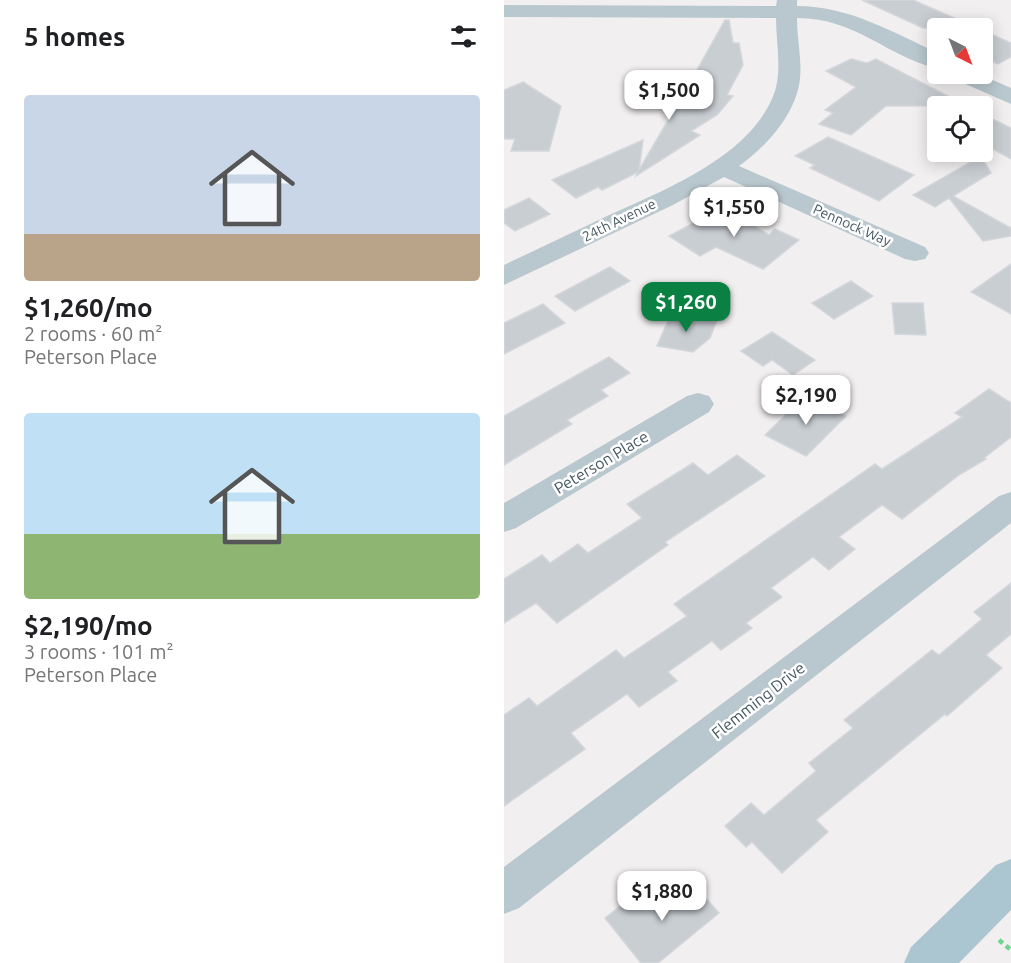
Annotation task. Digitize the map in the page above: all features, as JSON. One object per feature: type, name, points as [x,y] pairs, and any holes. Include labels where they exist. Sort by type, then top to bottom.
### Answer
[{"type":"main road","points":[[927,963],[1011,880]]},
{"type":"street","points":[[504,11],[786,5],[851,20],[927,57]]},
{"type":"street","name":"24th Avenue","points":[[504,276],[668,197],[722,167],[762,132],[777,112],[786,92],[789,74],[786,5]]},
{"type":"street","points":[[983,84],[1011,97]]},
{"type":"street","name":"Pennock Way","points":[[722,167],[915,253]]},
{"type":"street","name":"Peterson Place","points":[[504,519],[698,404]]},
{"type":"street","name":"Flemming Drive","points":[[504,893],[1011,505]]},
{"type":"building","points":[[862,0],[913,0],[954,18],[927,18],[927,28]]},
{"type":"building","points":[[725,20],[729,20],[733,43],[739,43],[743,65],[727,95],[733,96],[717,115],[691,131],[700,135],[636,176],[638,172],[602,190],[598,187],[576,198],[552,180],[643,140],[639,170],[674,110],[700,80],[692,79]]},
{"type":"building","points":[[993,35],[1011,43],[1011,57],[998,64],[993,62]]},
{"type":"building","points":[[851,59],[867,63],[876,59],[948,96],[927,96],[927,106],[886,106],[851,135],[819,124],[833,113],[825,110],[856,87],[826,71]]},
{"type":"building","points":[[523,82],[561,106],[549,151],[511,151],[515,139],[504,139],[504,90]]},
{"type":"building","points":[[993,119],[1011,128],[1011,159],[993,149]]},
{"type":"building","points":[[828,137],[914,175],[879,201],[810,168],[815,165],[795,156]]},
{"type":"building","points":[[971,162],[985,162],[991,173],[953,196],[1011,228],[1011,236],[983,241],[949,198],[935,207],[913,195]]},
{"type":"building","points":[[529,198],[550,214],[515,231],[504,223],[504,210]]},
{"type":"building","points":[[723,207],[769,235],[775,229],[799,240],[763,269],[716,247],[700,256],[669,236]]},
{"type":"building","points":[[1011,264],[1011,314],[971,292]]},
{"type":"building","points":[[610,267],[630,281],[575,311],[555,296]]},
{"type":"building","points":[[851,281],[873,296],[834,319],[812,303]]},
{"type":"building","points":[[892,303],[923,303],[926,335],[895,334]]},
{"type":"building","points":[[543,304],[565,323],[504,354],[504,323]]},
{"type":"building","points":[[671,314],[717,320],[710,338],[693,352],[657,346]]},
{"type":"building","points":[[772,332],[815,360],[793,375],[772,360],[763,366],[741,351]]},
{"type":"building","points":[[609,357],[630,373],[601,390],[608,396],[567,420],[572,424],[504,465],[504,416]]},
{"type":"building","points":[[989,389],[1011,403],[1011,437],[984,458],[986,459],[959,475],[902,519],[882,505],[839,537],[855,549],[829,570],[813,557],[771,588],[782,597],[746,623],[752,628],[721,650],[712,641],[668,672],[677,681],[639,707],[627,694],[571,733],[585,749],[504,806],[504,715],[529,698],[537,706],[616,650],[624,658],[687,616],[674,604],[875,464],[882,469],[962,417],[955,413]]},
{"type":"building","points":[[805,396],[846,416],[806,456],[765,435]]},
{"type":"building","points":[[737,455],[765,476],[665,542],[668,545],[557,623],[536,603],[504,623],[504,579],[542,555],[550,563],[578,544],[588,553],[642,518],[627,504],[693,463],[708,475]]},
{"type":"building","points":[[1011,583],[1011,634],[986,655],[1002,668],[947,716],[945,714],[816,820],[828,832],[782,873],[752,842],[746,847],[725,826],[751,803],[764,815],[816,771],[809,763],[853,728],[844,720],[932,650],[939,655],[982,619],[974,612]]},
{"type":"building","points":[[688,878],[719,913],[658,963],[641,963],[605,918],[633,896],[646,911]]}]
